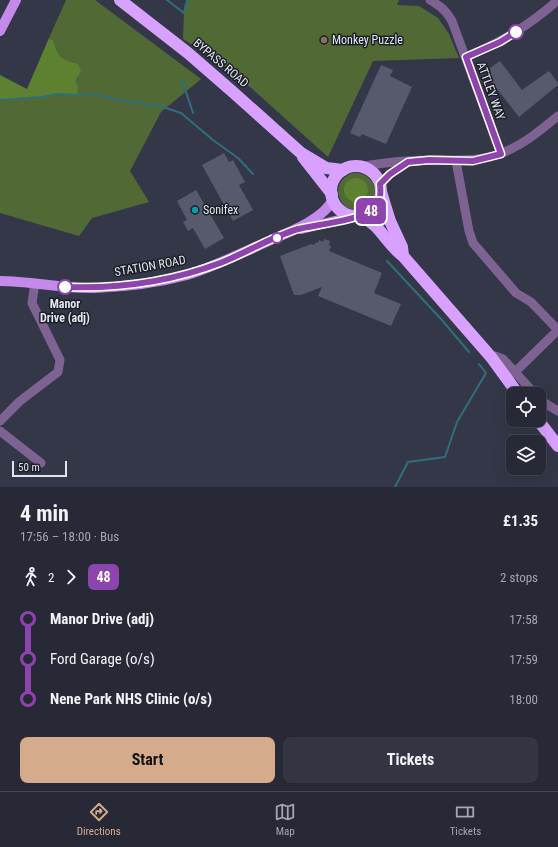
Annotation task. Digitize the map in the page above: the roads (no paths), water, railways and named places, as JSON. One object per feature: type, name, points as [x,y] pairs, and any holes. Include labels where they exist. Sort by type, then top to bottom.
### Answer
[{"type":"highway","name":"BYPASS ROAD","points":[[120,0],[194,58],[301,153],[326,168],[343,170]]},
{"type":"highway","name":"BYPASS ROAD","points":[[301,153],[332,196]]},
{"type":"highway","points":[[403,256],[402,247],[390,220],[376,176],[369,171],[357,167],[343,170],[335,179],[332,196],[342,211],[358,216],[375,224],[395,250],[403,256],[490,358],[513,387]]},
{"type":"highway","points":[[358,216],[374,209],[379,200],[380,188]]},
{"type":"highway","points":[[543,427],[558,446]]},
{"type":"main road","points":[[0,32],[15,0]]},
{"type":"main road","name":"STATION ROAD","points":[[0,281],[35,283],[61,287],[94,288],[136,285],[170,279],[221,262],[297,229],[328,209],[332,196]]},
{"type":"main road","name":"STATION ROAD","points":[[297,229],[358,216]]},
{"type":"street","name":"ATTLEY WAY","points":[[430,0],[447,12],[452,20],[501,154]]},
{"type":"street","points":[[466,57],[500,42],[516,32],[558,0]]},
{"type":"street","points":[[357,167],[391,162],[429,160],[473,161],[501,154],[524,142],[558,116]]},
{"type":"street","points":[[456,161],[469,231],[473,243],[516,292],[531,302],[558,330],[514,373]]},
{"type":"street","points":[[380,188],[390,174],[408,162]]},
{"type":"street","points":[[0,421],[20,401],[58,372],[60,360],[32,303],[35,283]]},
{"type":"street","points":[[490,358],[500,356],[528,387]]},
{"type":"street","points":[[546,404],[558,411]]},
{"type":"street","points":[[0,431],[41,463]]},
{"type":"waterway","points":[[167,0],[184,13],[187,0]]},
{"type":"waterway","points":[[182,80],[193,113]]},
{"type":"waterway","points":[[0,100],[43,97],[57,94],[93,94],[129,102],[160,106],[181,113],[213,140],[238,158],[253,174]]},
{"type":"waterway","points":[[387,261],[441,319],[469,352]]},
{"type":"waterway","points":[[395,487],[408,462],[445,457],[457,422],[486,373],[479,364]]},
{"type":"place","name":"Monkey Puzzle","points":[[324,40]]},
{"type":"place","name":"Sonifex","points":[[195,210]]},
{"type":"place","name":"Manor Drive (adj)","points":[[65,287]]}]
